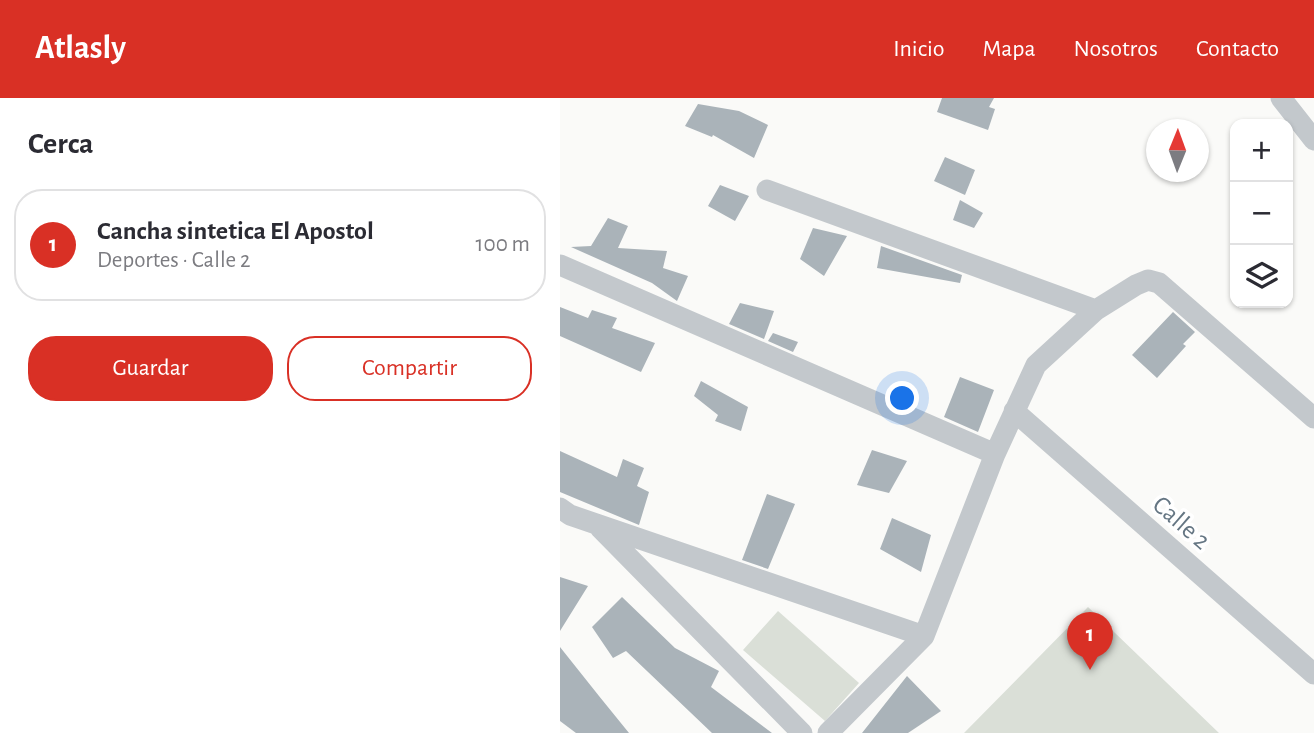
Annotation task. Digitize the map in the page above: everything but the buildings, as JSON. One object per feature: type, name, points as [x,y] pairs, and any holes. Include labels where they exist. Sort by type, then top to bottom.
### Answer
[{"type":"street","points":[[1281,98],[1314,140]]},
{"type":"street","points":[[767,190],[1096,310]]},
{"type":"street","points":[[560,265],[995,454]]},
{"type":"street","points":[[828,733],[924,636],[995,454],[1036,365],[1096,310],[1148,280],[1159,283],[1314,418]]},
{"type":"street","name":"Calle 2","points":[[1014,411],[1314,674]]},
{"type":"street","points":[[563,517],[596,524],[924,636]]},
{"type":"street","points":[[596,524],[802,733]]},
{"type":"shaded area","points":[[1088,607],[1219,733],[964,733]]},
{"type":"shaded area","points":[[778,611],[859,683],[825,721],[743,650]]},
{"type":"place","name":"Cancha sintetica El Apostol","points":[[1090,670]]}]
